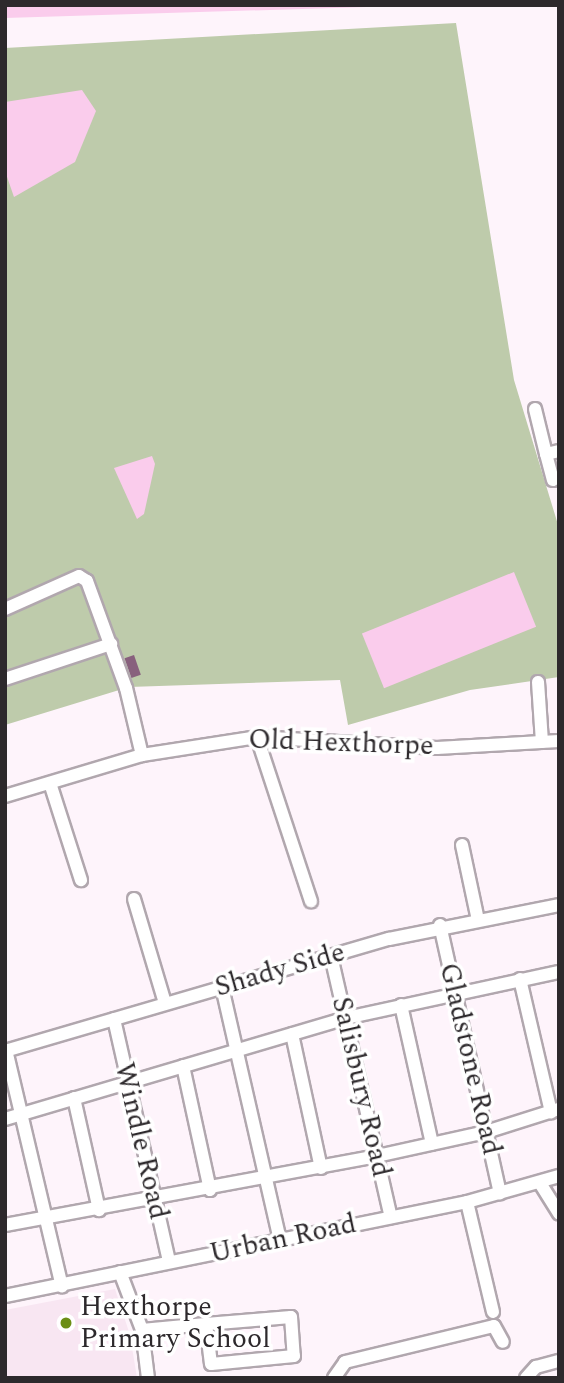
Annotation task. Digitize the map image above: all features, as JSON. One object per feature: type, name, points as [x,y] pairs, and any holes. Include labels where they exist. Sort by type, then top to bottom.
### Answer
[{"type":"street","points":[[535,409],[553,453],[552,480]]},
{"type":"street","points":[[5,609],[79,576],[87,581],[111,644],[142,755]]},
{"type":"street","points":[[5,679],[111,644]]},
{"type":"street","points":[[538,682],[542,742]]},
{"type":"street","points":[[257,737],[311,901]]},
{"type":"street","name":"Old Hexthorpe","points":[[5,796],[142,755],[257,737],[437,748],[559,741]]},
{"type":"street","points":[[50,783],[81,880]]},
{"type":"street","points":[[462,845],[478,920]]},
{"type":"street","points":[[134,898],[165,1003]]},
{"type":"street","name":"Shady Side","points":[[6,1050],[440,925],[559,905]]},
{"type":"street","name":"Gladstone Road","points":[[440,925],[500,1192]]},
{"type":"street","name":"Salisbury Road","points":[[331,956],[391,1217]]},
{"type":"street","points":[[5,1119],[346,1018],[455,992],[559,972]]},
{"type":"street","points":[[5,1225],[321,1168],[486,1132],[555,1110],[520,979]]},
{"type":"street","points":[[222,987],[280,1240]]},
{"type":"street","points":[[401,1005],[432,1144]]},
{"type":"street","name":"Windle Road","points":[[114,1019],[169,1262]]},
{"type":"street","points":[[292,1034],[321,1168]]},
{"type":"street","points":[[6,1050],[62,1286]]},
{"type":"street","points":[[183,1066],[210,1190]]},
{"type":"street","points":[[74,1098],[99,1210]]},
{"type":"street","name":"Urban Road","points":[[5,1296],[467,1202],[559,1176]]},
{"type":"street","points":[[540,1183],[559,1214]]},
{"type":"street","points":[[467,1202],[493,1312]]},
{"type":"street","points":[[120,1272],[142,1330],[148,1378]]},
{"type":"street","points":[[142,1330],[206,1324],[291,1317],[294,1356],[211,1364],[206,1324]]},
{"type":"street","points":[[334,1378],[345,1362],[494,1326],[503,1342]]},
{"type":"street","points":[[526,1378],[536,1367],[559,1361]]},
{"type":"shaded area","points":[[5,5],[431,5],[5,18]]},
{"type":"shaded area","points":[[82,90],[96,111],[75,162],[14,197],[5,171],[5,102]]},
{"type":"shaded area","points":[[152,456],[155,464],[144,514],[137,519],[114,468]]},
{"type":"shaded area","points":[[514,572],[536,627],[384,688],[362,633]]},
{"type":"shaded area","name":"Hexthorpe Primary School","points":[[115,1289],[130,1335],[137,1378],[5,1378],[5,1310]]},
{"type":"green space","points":[[456,23],[514,380],[559,528],[559,677],[470,690],[348,725],[340,680],[129,687],[5,725],[5,48]]},
{"type":"building","points":[[134,655],[141,675],[131,678],[125,658]]},
{"type":"place","name":"Hexthorpe Primary School","points":[[66,1323]]}]
